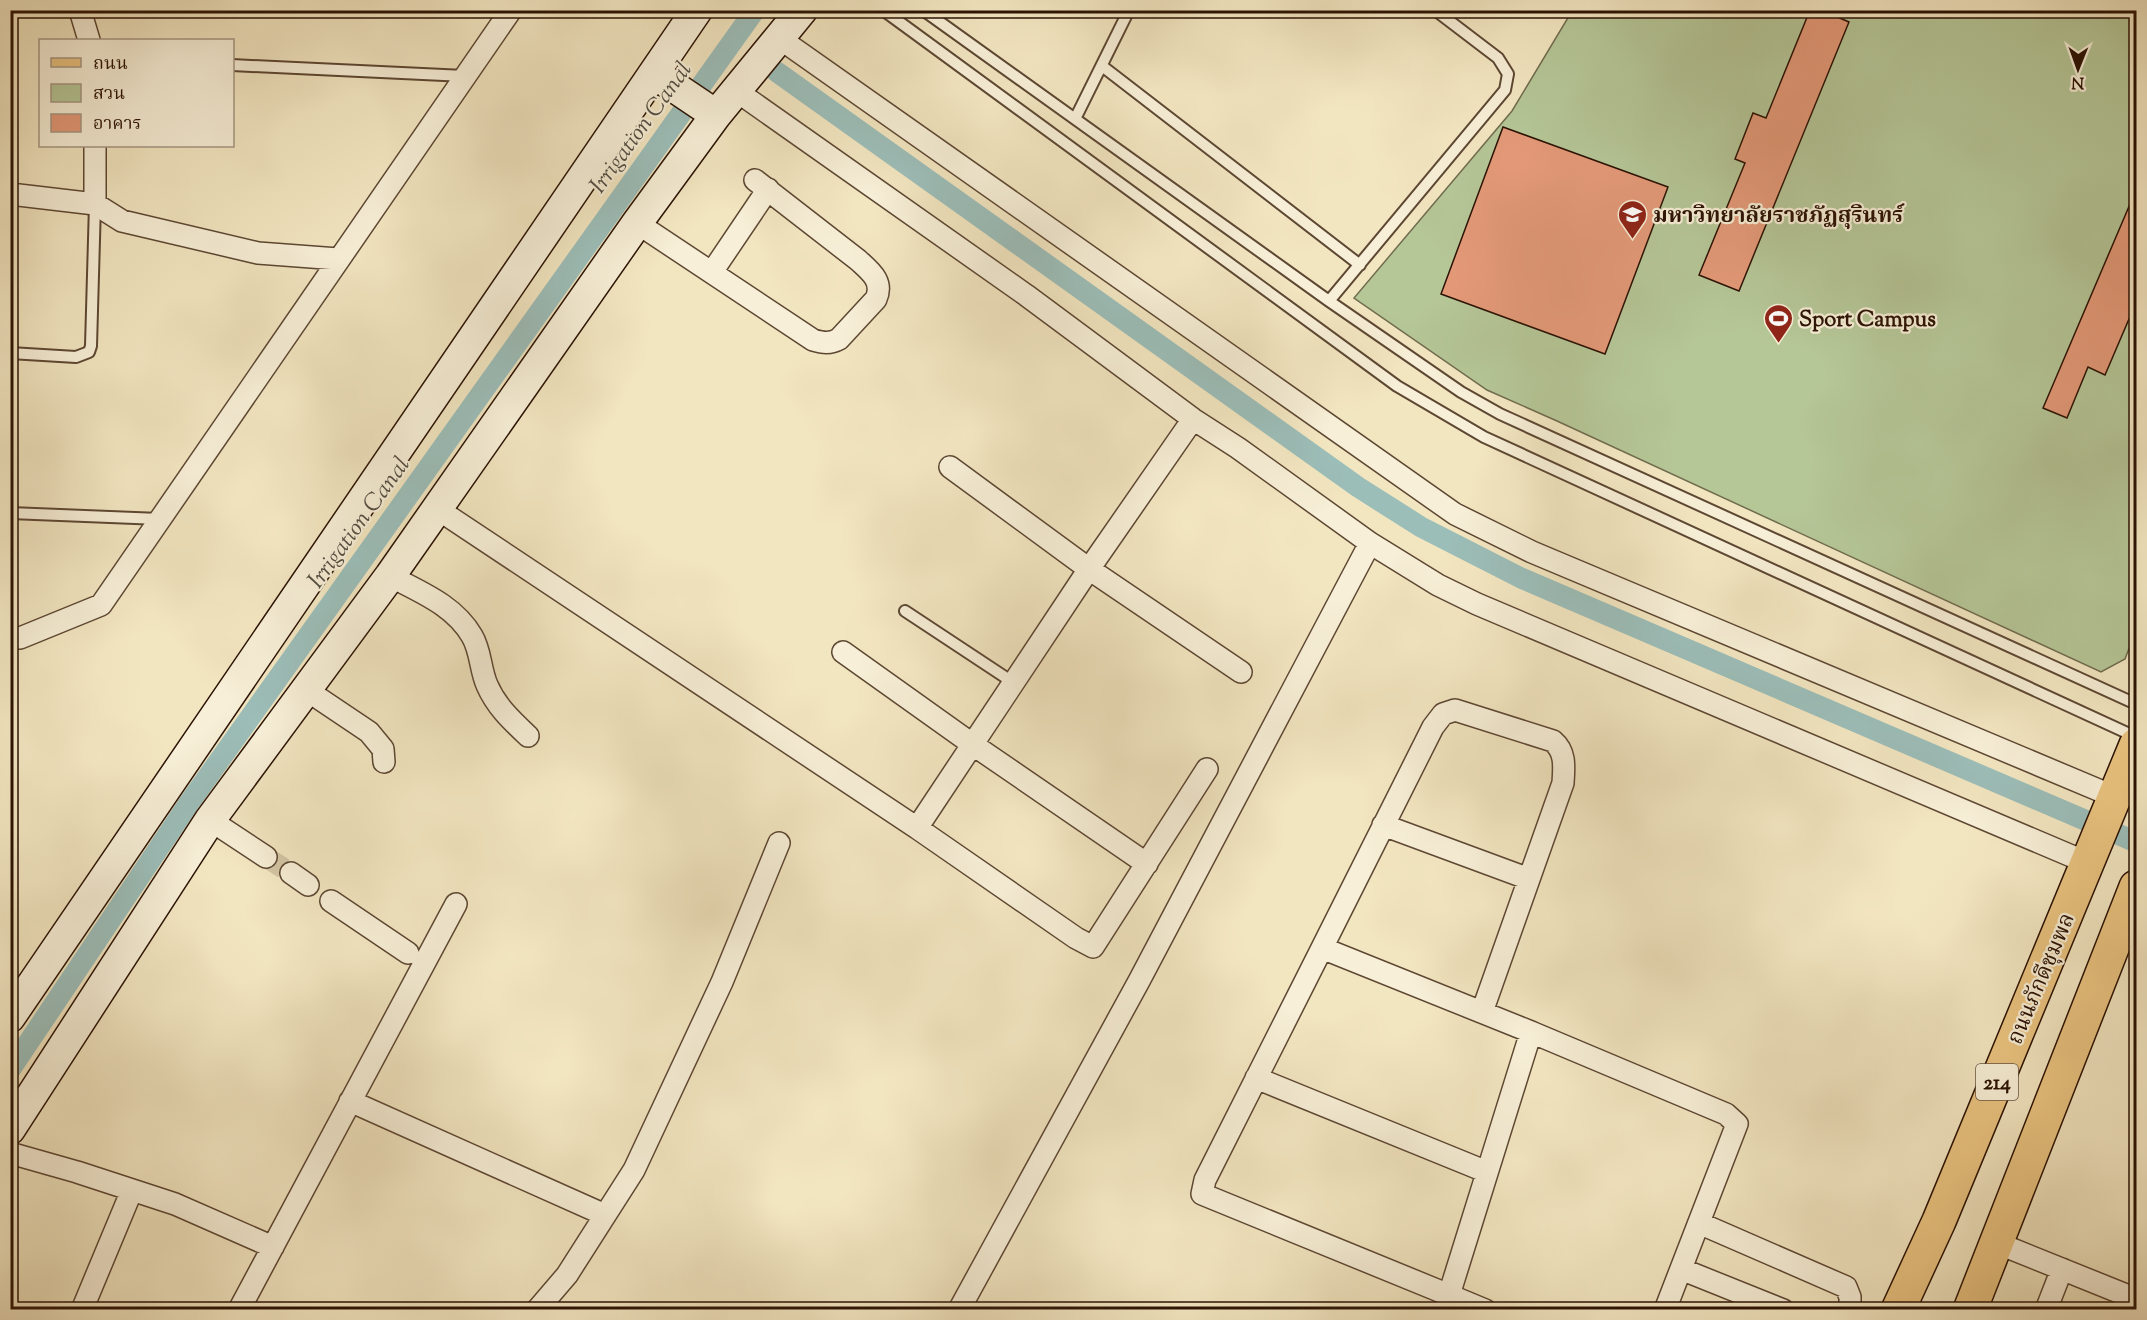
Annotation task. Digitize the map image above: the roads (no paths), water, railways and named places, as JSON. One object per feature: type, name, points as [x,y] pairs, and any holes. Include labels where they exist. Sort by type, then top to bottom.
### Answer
[{"type":"main road","name":"ถนนภักดีชุมพล","points":[[1898,1310],[1943,1210],[2136,745]]},
{"type":"main road","name":"214","points":[[1970,1310],[2136,887]]},
{"type":"street","points":[[80,10],[88,39]]},
{"type":"street","points":[[10,637],[20,638],[101,604],[511,10]]},
{"type":"street","points":[[10,1017],[662,79],[698,10]]},
{"type":"street","points":[[10,1129],[210,820],[390,576],[637,223],[711,111],[735,90],[802,10]]},
{"type":"street","points":[[779,38],[1455,514],[1532,552],[2113,803]]},
{"type":"street","points":[[662,79],[711,111]]},
{"type":"street","points":[[735,90],[1026,295],[1192,418],[1238,448],[1370,543],[1438,585],[1477,604],[2090,858]]},
{"type":"street","points":[[95,147],[95,204]]},
{"type":"street","points":[[637,223],[813,340],[824,343],[839,339],[876,298],[879,291],[874,274],[761,184],[712,272]]},
{"type":"street","points":[[10,194],[95,204],[122,221],[258,253],[338,259]]},
{"type":"street","points":[[917,828],[1089,568],[1192,418]]},
{"type":"street","points":[[950,467],[1089,568],[1241,672]]},
{"type":"street","points":[[436,508],[917,828],[1090,947],[1095,946],[1207,769]]},
{"type":"street","points":[[959,1310],[1139,981],[1370,543]]},
{"type":"street","points":[[390,576],[449,608],[464,625],[477,648],[491,694],[501,711],[528,736]]},
{"type":"street","points":[[843,652],[1147,864]]},
{"type":"street","points":[[305,689],[369,732],[383,749],[384,762]]},
{"type":"street","points":[[1482,1012],[1563,783],[1564,760],[1560,747],[1553,741],[1455,710],[1443,714],[1433,727],[1205,1180],[1202,1194],[1485,1310]]},
{"type":"street","points":[[210,820],[266,857]]},
{"type":"street","points":[[1383,825],[1529,879]]},
{"type":"street","points":[[537,1310],[567,1275],[634,1170],[722,982],[779,843]]},
{"type":"street","points":[[331,901],[408,952]]},
{"type":"street","points":[[239,1310],[456,904]]},
{"type":"street","points":[[1322,948],[1726,1114],[1737,1124],[1665,1310]]},
{"type":"street","points":[[1449,1295],[1531,1032]]},
{"type":"street","points":[[1256,1078],[1487,1172]]},
{"type":"street","points":[[350,1101],[605,1215]]},
{"type":"street","points":[[10,1153],[176,1204],[273,1247]]},
{"type":"street","points":[[82,1310],[132,1190]]},
{"type":"street","points":[[1699,1223],[1846,1287],[1850,1297],[1850,1310]]},
{"type":"street","points":[[1997,1243],[2136,1299]]},
{"type":"street","points":[[1681,1269],[1783,1310]]},
{"type":"street","points":[[2046,1310],[2062,1269]]},
{"type":"lane","points":[[883,10],[1397,386],[1458,422],[1495,442],[2136,737]]},
{"type":"lane","points":[[923,10],[1329,301],[1461,392],[1500,414],[2136,704]]},
{"type":"lane","points":[[1075,119],[1129,10]]},
{"type":"lane","points":[[1329,301],[1505,90],[1508,74],[1498,58],[1435,10]]},
{"type":"lane","points":[[234,65],[465,76]]},
{"type":"lane","points":[[1102,66],[1360,265]]},
{"type":"lane","points":[[10,353],[76,357],[89,352],[95,204]]},
{"type":"lane","points":[[10,513],[160,519]]},
{"type":"lane","points":[[905,611],[1014,683]]},
{"type":"waterway","name":"Irrigation Canal","points":[[10,1070],[189,803],[755,10]]},
{"type":"waterway","points":[[777,72],[1358,487],[1421,527],[1521,578],[2136,842]]},
{"type":"tunnel","points":[[266,857],[291,873]]},
{"type":"place","name":"มหาวิทยาลัยราชภัฏสุรินทร์","points":[[1632,240]]},
{"type":"place","name":"Sport Campus","points":[[1778,344]]}]
